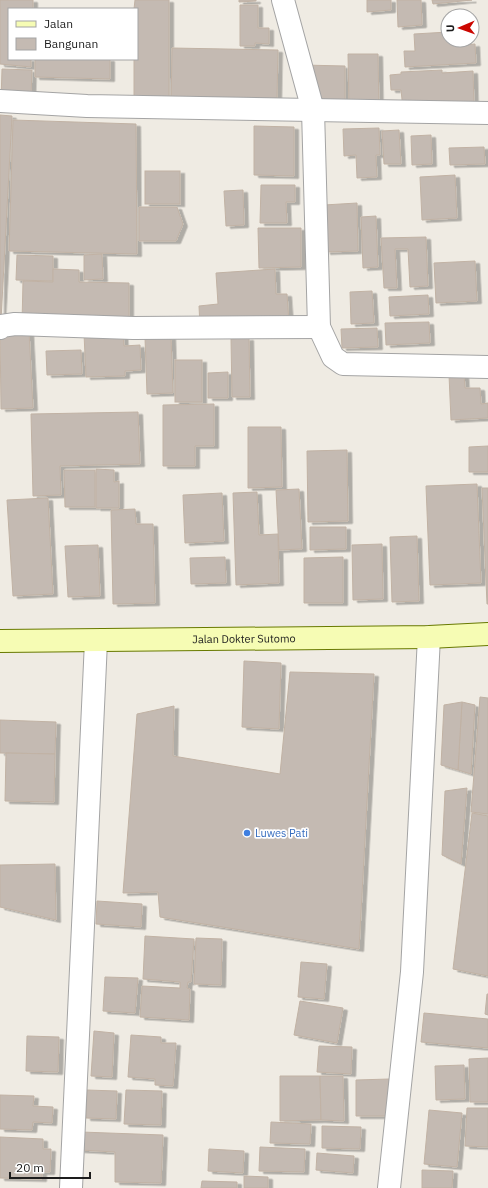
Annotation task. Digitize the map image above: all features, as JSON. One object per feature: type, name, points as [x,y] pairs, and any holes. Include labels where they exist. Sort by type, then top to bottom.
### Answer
[{"type":"main road","name":"Jalan Dokter Sutomo","points":[[0,641],[429,637],[488,634]]},
{"type":"street","points":[[284,0],[313,110],[319,327],[333,357],[343,364],[488,367]]},
{"type":"street","points":[[0,101],[87,106],[488,113]]},
{"type":"street","points":[[0,328],[1,326],[15,324],[133,328],[319,327]]},
{"type":"street","points":[[389,1188],[412,972],[429,637]]},
{"type":"street","points":[[71,1188],[96,641]]},
{"type":"building","points":[[0,0],[33,0],[33,8],[8,8],[8,60],[31,60],[31,67],[0,64]]},
{"type":"building","points":[[135,0],[169,0],[169,106],[134,106],[134,60],[138,60],[138,8],[134,8]]},
{"type":"building","points":[[239,0],[256,0],[256,1],[239,2]]},
{"type":"building","points":[[367,0],[391,0],[391,10],[367,12]]},
{"type":"building","points":[[397,0],[421,0],[422,25],[398,27]]},
{"type":"building","points":[[432,0],[472,0],[433,4]]},
{"type":"building","points":[[240,5],[258,5],[258,28],[269,28],[269,44],[255,43],[255,46],[240,46]]},
{"type":"building","points":[[440,32],[440,48],[475,48],[476,63],[405,67],[404,51],[415,51],[414,34]]},
{"type":"building","points":[[172,48],[278,50],[277,98],[171,107]]},
{"type":"building","points":[[348,54],[378,54],[379,110],[349,110]]},
{"type":"building","points":[[35,60],[110,60],[110,79],[35,77]]},
{"type":"building","points":[[303,65],[345,66],[345,109],[313,109]]},
{"type":"building","points":[[2,69],[32,70],[31,97],[1,101]]},
{"type":"building","points":[[442,70],[442,73],[473,71],[474,106],[403,109],[401,90],[391,90],[390,75],[401,74],[401,72]]},
{"type":"building","points":[[0,115],[12,116],[1,320],[0,320]]},
{"type":"building","points":[[13,120],[136,124],[137,254],[9,251]]},
{"type":"building","points":[[254,126],[294,127],[294,176],[254,175]]},
{"type":"building","points":[[379,128],[380,155],[376,155],[377,177],[357,178],[356,155],[344,156],[343,129]]},
{"type":"building","points":[[399,130],[401,164],[384,164],[382,131]]},
{"type":"building","points":[[431,135],[432,164],[412,165],[411,136]]},
{"type":"building","points":[[484,147],[485,164],[450,165],[449,148]]},
{"type":"building","points":[[145,171],[180,171],[180,204],[145,204]]},
{"type":"building","points":[[455,175],[457,218],[422,220],[420,177]]},
{"type":"building","points":[[261,185],[295,185],[295,202],[286,202],[287,223],[260,223]]},
{"type":"building","points":[[243,190],[244,225],[226,226],[224,191]]},
{"type":"building","points":[[357,203],[358,251],[326,252],[324,205]]},
{"type":"building","points":[[139,207],[177,207],[183,224],[176,241],[139,241]]},
{"type":"building","points":[[376,216],[378,267],[363,268],[361,217]]},
{"type":"building","points":[[258,228],[301,228],[301,267],[259,268]]},
{"type":"building","points":[[426,237],[428,286],[410,287],[408,249],[395,249],[397,288],[384,288],[381,238]]},
{"type":"building","points":[[102,254],[103,279],[84,280],[84,255]]},
{"type":"building","points":[[17,255],[53,256],[53,281],[16,280]]},
{"type":"building","points":[[475,261],[477,301],[436,303],[434,263]]},
{"type":"building","points":[[53,269],[79,270],[79,282],[129,283],[129,325],[22,323],[23,281],[53,282]]},
{"type":"building","points":[[275,269],[276,294],[287,294],[289,322],[200,327],[199,306],[218,304],[216,273]]},
{"type":"building","points":[[372,291],[374,323],[351,324],[350,292]]},
{"type":"building","points":[[428,295],[429,314],[390,316],[389,297]]},
{"type":"building","points":[[429,322],[430,343],[386,345],[385,323]]},
{"type":"building","points":[[377,328],[378,347],[342,348],[341,329]]},
{"type":"building","points":[[29,331],[33,408],[1,409],[0,332]]},
{"type":"building","points":[[123,332],[124,346],[140,345],[141,370],[125,371],[125,376],[86,377],[84,334]]},
{"type":"building","points":[[171,337],[173,393],[147,394],[145,338]]},
{"type":"building","points":[[249,338],[250,397],[232,397],[231,339]]},
{"type":"building","points":[[81,350],[82,374],[47,375],[46,351]]},
{"type":"building","points":[[175,360],[202,360],[202,402],[175,402]]},
{"type":"building","points":[[228,372],[228,398],[208,398],[208,373]]},
{"type":"building","points":[[464,374],[465,388],[480,388],[481,404],[488,403],[488,418],[451,420],[449,375]]},
{"type":"building","points":[[214,404],[214,446],[195,446],[195,466],[163,466],[163,405]]},
{"type":"building","points":[[138,412],[140,464],[60,466],[61,495],[33,496],[31,414]]},
{"type":"building","points":[[248,427],[281,427],[282,487],[248,488]]},
{"type":"building","points":[[488,446],[488,472],[469,472],[469,447]]},
{"type":"building","points":[[347,450],[348,521],[308,522],[307,451]]},
{"type":"building","points":[[96,469],[114,470],[114,482],[119,481],[119,508],[96,508]]},
{"type":"building","points":[[64,470],[95,470],[95,507],[65,507]]},
{"type":"building","points":[[477,484],[481,583],[430,585],[426,486]]},
{"type":"building","points":[[482,488],[488,488],[488,604],[487,604]]},
{"type":"building","points":[[299,489],[302,549],[279,550],[276,490]]},
{"type":"building","points":[[257,492],[259,535],[278,534],[279,583],[236,585],[233,493]]},
{"type":"building","points":[[222,493],[224,541],[185,543],[183,495]]},
{"type":"building","points":[[48,498],[53,594],[13,596],[7,500]]},
{"type":"building","points":[[135,509],[136,524],[153,524],[155,603],[113,604],[111,510]]},
{"type":"building","points":[[310,527],[346,527],[346,549],[310,550]]},
{"type":"building","points":[[417,536],[419,601],[392,602],[390,537]]},
{"type":"building","points":[[382,544],[383,599],[353,600],[352,545]]},
{"type":"building","points":[[98,545],[100,596],[68,597],[65,546]]},
{"type":"building","points":[[225,557],[226,583],[191,584],[190,558]]},
{"type":"building","points":[[343,557],[343,603],[304,603],[304,558]]},
{"type":"building","points":[[244,661],[281,663],[279,729],[242,727]]},
{"type":"building","name":"Luwes Pati","points":[[290,672],[374,674],[359,949],[160,917],[158,892],[123,893],[137,714],[174,706],[173,756],[280,774]]},
{"type":"building","points":[[480,697],[488,698],[488,814],[471,812]]},
{"type":"building","points":[[462,702],[475,705],[471,774],[458,770]]},
{"type":"building","points":[[462,702],[458,770],[441,765],[444,705]]},
{"type":"building","points":[[0,720],[56,722],[55,754],[0,753]]},
{"type":"building","points":[[6,753],[55,754],[54,802],[5,801]]},
{"type":"building","points":[[467,788],[461,864],[442,855],[445,791]]},
{"type":"building","points":[[472,813],[488,816],[488,976],[453,969]]},
{"type":"building","points":[[55,864],[56,920],[0,907],[0,865]]},
{"type":"building","points":[[97,901],[142,904],[141,927],[96,924]]},
{"type":"building","points":[[145,936],[194,939],[191,982],[188,982],[187,988],[190,989],[189,1020],[140,1017],[142,986],[180,988],[180,982],[143,979]]},
{"type":"building","points":[[196,938],[222,939],[221,985],[194,984]]},
{"type":"building","points":[[301,962],[327,964],[324,999],[298,997]]},
{"type":"building","points":[[105,977],[138,978],[135,1013],[103,1011]]},
{"type":"building","points":[[488,994],[488,1015],[485,1014]]},
{"type":"building","points":[[300,1001],[343,1008],[337,1043],[294,1035]]},
{"type":"building","points":[[424,1013],[488,1019],[488,1048],[421,1042]]},
{"type":"building","points":[[94,1031],[114,1033],[112,1077],[91,1076]]},
{"type":"building","points":[[131,1035],[161,1037],[161,1043],[176,1043],[173,1086],[155,1085],[155,1079],[128,1077]]},
{"type":"building","points":[[27,1036],[59,1037],[58,1072],[26,1071]]},
{"type":"building","points":[[319,1046],[352,1047],[351,1074],[317,1072]]},
{"type":"building","points":[[488,1058],[488,1102],[470,1102],[469,1059]]},
{"type":"building","points":[[464,1065],[465,1099],[436,1100],[435,1066]]},
{"type":"building","points":[[280,1076],[320,1076],[321,1120],[280,1121]]},
{"type":"building","points":[[320,1076],[343,1076],[344,1121],[321,1120]]},
{"type":"building","points":[[389,1079],[389,1116],[356,1116],[356,1080]]},
{"type":"building","points":[[87,1090],[117,1091],[116,1119],[86,1118]]},
{"type":"building","points":[[126,1090],[162,1091],[161,1125],[124,1124]]},
{"type":"building","points":[[0,1095],[34,1096],[33,1106],[53,1107],[52,1123],[33,1122],[32,1130],[0,1129]]},
{"type":"building","points":[[467,1108],[488,1108],[488,1147],[465,1146]]},
{"type":"building","points":[[429,1110],[462,1113],[457,1167],[424,1164]]},
{"type":"building","points":[[271,1122],[311,1124],[310,1144],[270,1143]]},
{"type":"building","points":[[322,1126],[361,1127],[360,1149],[322,1148]]},
{"type":"building","points":[[81,1132],[163,1135],[161,1183],[115,1182],[115,1152],[80,1150]]},
{"type":"building","points":[[0,1137],[43,1139],[43,1149],[51,1149],[50,1172],[42,1172],[42,1179],[0,1178]]},
{"type":"building","points":[[260,1147],[305,1149],[304,1172],[259,1171]]},
{"type":"building","points":[[209,1149],[244,1151],[243,1173],[208,1171]]},
{"type":"building","points":[[317,1153],[354,1156],[353,1173],[316,1170]]},
{"type":"building","points":[[422,1170],[453,1171],[452,1188],[422,1188]]},
{"type":"building","points":[[244,1176],[268,1177],[268,1188],[244,1188]]},
{"type":"building","points":[[202,1181],[237,1182],[237,1188],[201,1188]]},
{"type":"place","name":"Luwes Pati","points":[[247,833]]}]
